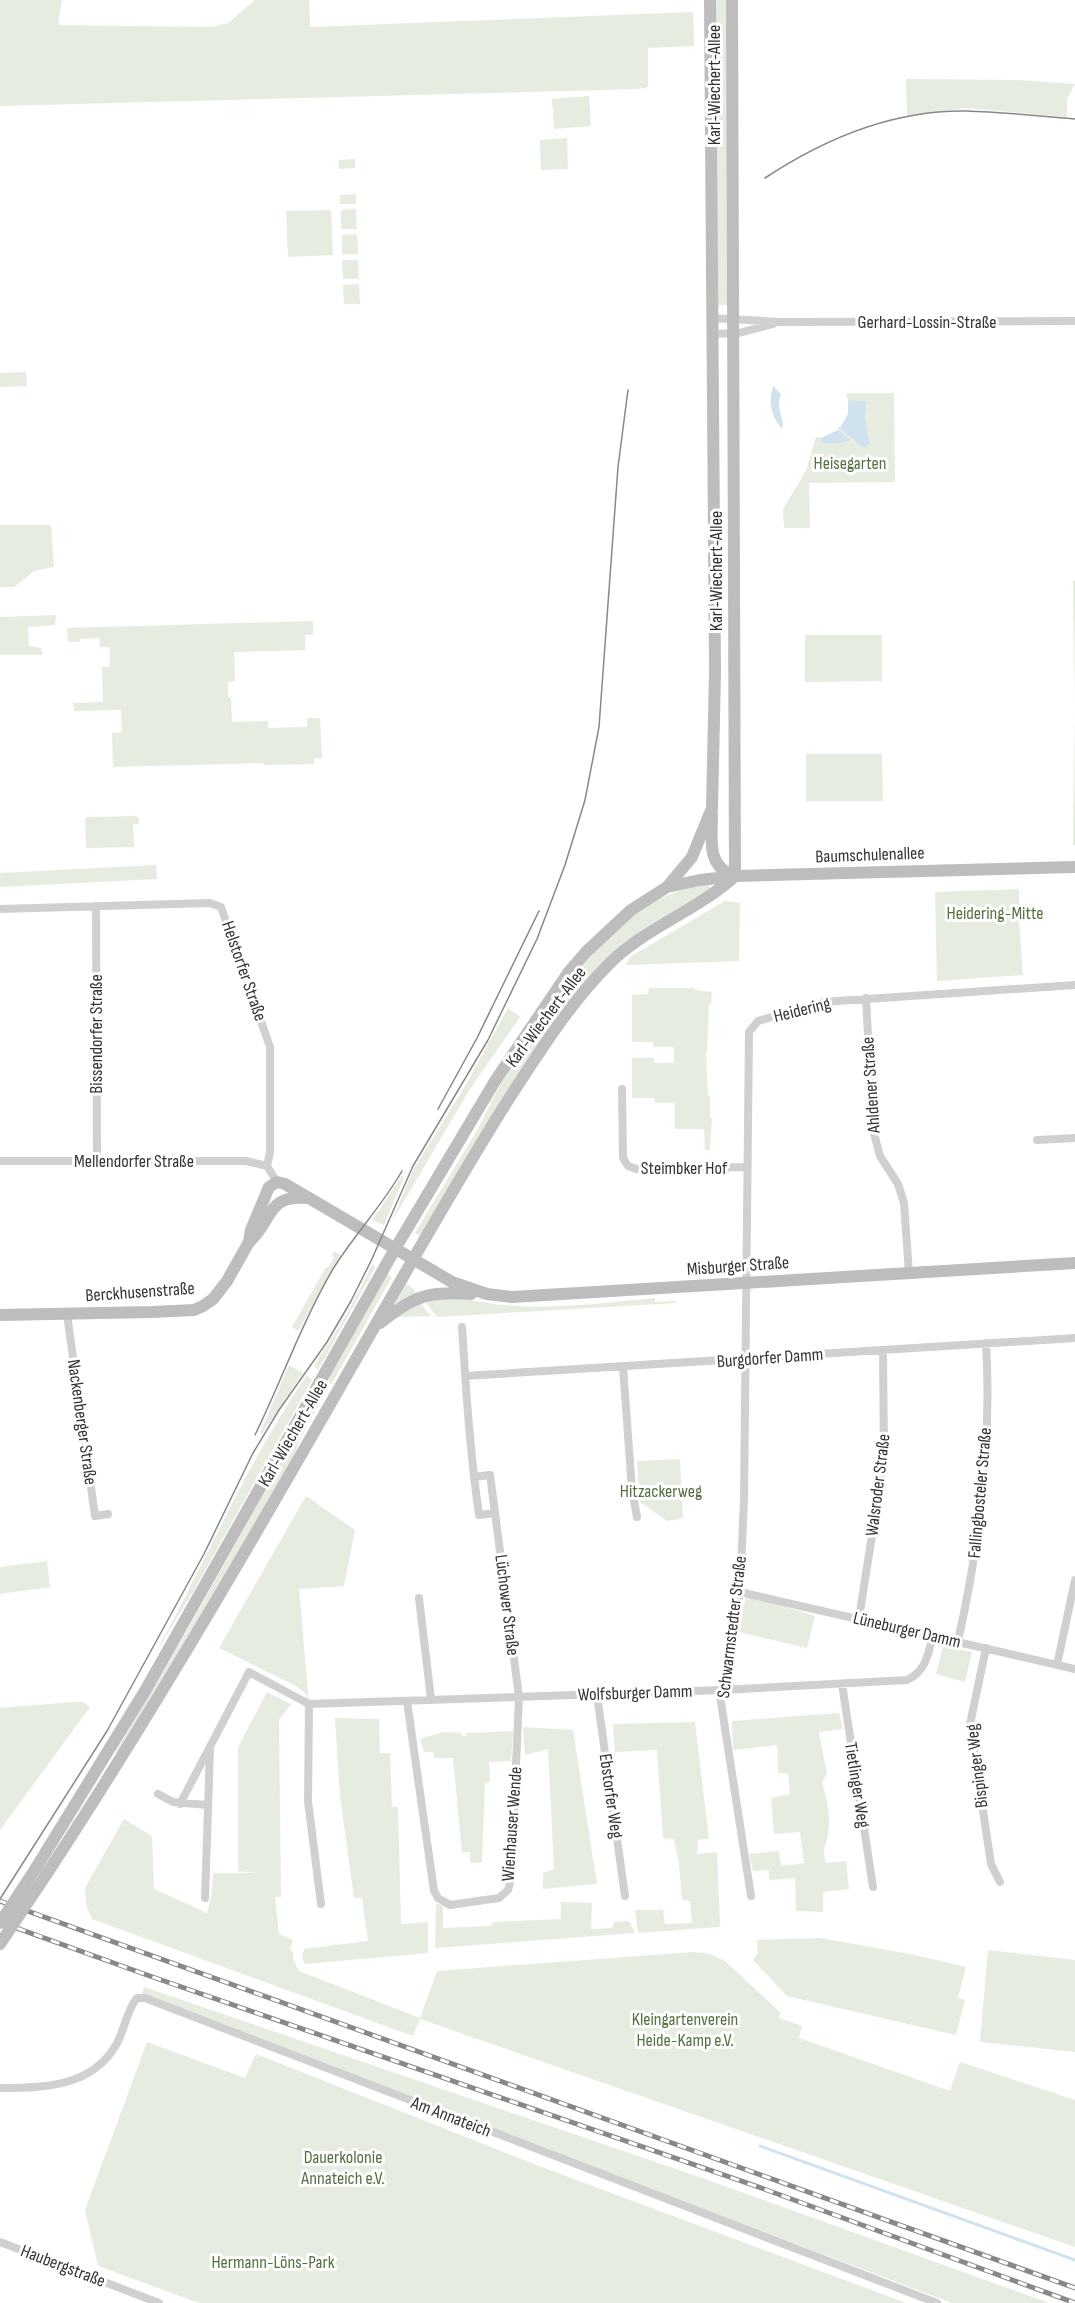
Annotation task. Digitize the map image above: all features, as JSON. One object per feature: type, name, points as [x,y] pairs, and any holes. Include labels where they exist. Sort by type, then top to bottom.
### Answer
[{"type":"main road","name":"Karl-Wiechert-Allee","points":[[0,1944],[395,1250],[495,1081],[568,973],[603,934],[624,916],[668,887],[692,857],[712,808],[715,672],[710,0]]},
{"type":"main road","name":"Karl-Wiechert-Allee","points":[[0,1923],[41,1872],[188,1648],[290,1476],[412,1259],[497,1118],[573,1006],[609,964],[632,944],[702,903],[735,876],[732,0]]},
{"type":"main road","points":[[714,608],[734,607]]},
{"type":"main road","points":[[712,808],[713,854],[718,867],[723,872],[735,876]]},
{"type":"main road","name":"Baumschulenallee","points":[[668,887],[735,876],[1075,867]]},
{"type":"main road","points":[[277,1182],[285,1184],[412,1259]]},
{"type":"main road","name":"Berckhusenstraße","points":[[249,1242],[250,1230],[269,1187],[277,1182]]},
{"type":"main road","name":"Berckhusenstraße","points":[[0,1315],[198,1309],[213,1299],[222,1288],[249,1242],[258,1233],[277,1203],[291,1198],[308,1198]]},
{"type":"main road","name":"Misburger Straße","points":[[412,1259],[452,1282],[487,1294],[526,1297],[1075,1263]]},
{"type":"main road","points":[[374,1327],[404,1304],[420,1296],[443,1293],[487,1294]]},
{"type":"street","name":"Gerhard-Lossin-Straße","points":[[711,318],[779,322],[1075,321]]},
{"type":"street","name":"Gerhard-Lossin-Straße","points":[[712,334],[734,333],[779,322]]},
{"type":"street","name":"Helstorfer Straße","points":[[0,909],[210,903],[221,907],[270,1047],[270,1152],[267,1166]]},
{"type":"street","name":"Bissendorfer Straße","points":[[96,906],[97,1162]]},
{"type":"street","name":"Heidering","points":[[745,1284],[748,1032],[758,1021],[823,1002],[1075,986]]},
{"type":"street","name":"Ahldener Straße","points":[[866,998],[873,1130],[880,1156],[898,1184],[904,1203],[909,1273]]},
{"type":"street","name":"Steimbker Hof","points":[[622,1089],[623,1158],[628,1166],[636,1169],[747,1167]]},
{"type":"street","points":[[1036,1140],[1075,1138]]},
{"type":"street","name":"Mellendorfer Straße","points":[[0,1161],[246,1161],[267,1166]]},
{"type":"street","points":[[267,1166],[277,1182]]},
{"type":"street","name":"Schwarmstedter Straße","points":[[745,1284],[745,1456],[740,1592],[720,1696],[751,1896]]},
{"type":"street","name":"Nackenberger Straße","points":[[67,1314],[95,1516],[108,1514]]},
{"type":"street","points":[[462,1327],[468,1433],[479,1515],[495,1513]]},
{"type":"street","name":"Burgdorfer Damm","points":[[465,1376],[1075,1338]]},
{"type":"street","name":"Fallingbosteler Straße","points":[[958,1641],[969,1591],[983,1494],[988,1381],[986,1343]]},
{"type":"street","name":"Walsroder Straße","points":[[859,1618],[884,1459],[883,1350]]},
{"type":"street","points":[[623,1367],[632,1490],[637,1517]]},
{"type":"street","name":"Lüchower Straße","points":[[474,1477],[490,1475],[519,1697]]},
{"type":"street","points":[[1057,1665],[1075,1580]]},
{"type":"street","name":"Lüneburger Damm","points":[[740,1592],[1075,1668]]},
{"type":"street","points":[[419,1599],[430,1699]]},
{"type":"street","name":"Wolfsburger Damm","points":[[309,1704],[722,1690],[907,1680],[918,1675],[924,1665],[933,1635]]},
{"type":"street","name":"Bispinger Weg","points":[[986,1648],[970,1724],[991,1864],[1000,1882]]},
{"type":"street","points":[[180,1804],[249,1672],[309,1704],[308,1801],[321,1904]]},
{"type":"street","name":"Tietlinger Weg","points":[[842,1683],[873,1887]]},
{"type":"street","name":"Ebstorfer Weg","points":[[597,1695],[625,1896]]},
{"type":"street","name":"Wienhauser Wende","points":[[407,1701],[434,1891],[443,1903],[457,1905],[499,1898],[508,1890],[510,1884],[519,1697]]},
{"type":"street","points":[[205,1898],[210,1747]]},
{"type":"street","points":[[158,1794],[180,1804],[207,1805]]},
{"type":"street","name":"Am Annateich","points":[[0,2088],[54,2086],[84,2075],[99,2066],[117,2045],[136,1998],[145,1998],[936,2303]]},
{"type":"street","name":"Haubergstraße","points":[[0,2242],[159,2303]]},
{"type":"green space","points":[[0,0],[62,0],[58,25],[212,27],[228,23],[255,0],[309,0],[310,27],[693,12],[694,46],[648,48],[648,87],[639,89],[0,106]]},
{"type":"green space","points":[[710,0],[731,0],[733,305],[711,305]]},
{"type":"green space","points":[[906,79],[1016,80],[1075,84],[1067,99],[1067,117],[966,108],[907,116]]},
{"type":"green space","points":[[589,96],[591,126],[554,129],[552,99]]},
{"type":"green space","points":[[567,138],[568,169],[541,170],[540,140]]},
{"type":"green space","points":[[355,159],[355,168],[339,169],[339,160]]},
{"type":"green space","points":[[356,194],[356,204],[340,204],[340,195]]},
{"type":"green space","points":[[356,209],[357,229],[341,229],[341,210]]},
{"type":"green space","points":[[331,210],[333,255],[288,257],[286,211]]},
{"type":"green space","points":[[357,234],[358,254],[342,254],[342,235]]},
{"type":"green space","points":[[342,260],[358,260],[359,279],[343,279]]},
{"type":"green space","points":[[359,284],[360,304],[344,304],[343,285]]},
{"type":"green space","points":[[26,372],[27,386],[0,387],[0,373]]},
{"type":"green space","name":"Heisegarten","points":[[846,393],[894,393],[895,482],[809,483],[810,528],[784,528],[783,509],[806,471],[816,437],[849,440],[837,429],[839,426],[863,448],[870,444],[865,416],[867,403],[848,400]]},
{"type":"green space","points":[[0,525],[51,525],[54,567],[34,571],[14,587],[0,587]]},
{"type":"green space","points":[[1073,581],[1075,581],[1074,706]]},
{"type":"green space","points":[[56,615],[55,625],[28,627],[29,646],[41,648],[42,655],[0,655],[0,617]]},
{"type":"green space","points":[[313,621],[313,635],[305,635],[305,650],[234,652],[235,681],[228,682],[228,697],[231,697],[232,722],[268,721],[268,728],[307,727],[307,718],[320,718],[322,758],[314,758],[314,764],[113,767],[112,733],[122,732],[121,710],[74,711],[73,703],[103,702],[102,667],[110,667],[110,647],[100,647],[99,638],[68,642],[67,628]]},
{"type":"green space","points":[[805,635],[882,635],[882,681],[805,682]]},
{"type":"green space","points":[[1074,710],[1075,845],[1073,845]]},
{"type":"green space","points":[[806,754],[882,754],[883,801],[806,801]]},
{"type":"green space","points":[[136,816],[139,818],[139,824],[133,825],[134,847],[87,848],[85,820],[87,817]]},
{"type":"green space","points":[[156,865],[157,879],[0,887],[0,873]]},
{"type":"green space","points":[[708,885],[713,890],[640,932],[601,965],[421,1237],[415,1233],[476,1132],[508,1072],[569,983],[588,960],[630,918],[654,902],[680,891]]},
{"type":"green space","name":"Heidering-Mitte","points":[[1019,889],[1023,975],[937,981],[935,892]]},
{"type":"green space","points":[[725,901],[740,903],[739,961],[626,965],[630,957]]},
{"type":"green space","points":[[649,988],[695,988],[695,990],[712,992],[711,1004],[709,1004],[706,1053],[710,1118],[712,1118],[710,1150],[705,1150],[704,1129],[675,1129],[675,1103],[655,1103],[654,1098],[632,1098],[632,1058],[654,1058],[654,1063],[674,1063],[674,1047],[654,1047],[653,1042],[632,1042],[632,995],[648,994]]},
{"type":"green space","points":[[508,1008],[520,1017],[470,1089],[391,1223],[413,1170],[465,1086]]},
{"type":"green space","points":[[402,1176],[404,1177],[384,1225],[372,1220]]},
{"type":"green space","points":[[334,1251],[341,1255],[298,1331],[292,1327],[326,1267],[328,1268],[334,1258],[332,1256]]},
{"type":"green space","points":[[373,1263],[375,1268],[318,1370],[314,1366],[348,1312]]},
{"type":"green space","points":[[387,1274],[392,1277],[331,1385],[328,1379]]},
{"type":"green space","points":[[406,1284],[414,1289],[416,1295],[393,1307]]},
{"type":"green space","points":[[463,1298],[511,1306],[535,1307],[655,1298],[655,1302],[676,1301],[676,1303],[437,1317],[426,1299]]},
{"type":"green space","points":[[420,1303],[431,1316],[398,1317]]},
{"type":"green space","points":[[289,1365],[303,1373],[262,1434],[260,1433]]},
{"type":"green space","points":[[307,1375],[312,1380],[194,1590],[153,1658],[245,1479]]},
{"type":"green space","points":[[323,1388],[322,1399],[299,1441],[292,1461],[247,1540],[118,1752],[116,1751],[188,1629]]},
{"type":"green space","name":"Hitzackerweg","points":[[680,1459],[683,1518],[667,1521],[640,1502],[637,1461]]},
{"type":"green space","points":[[306,1496],[355,1530],[344,1586],[299,1589],[309,1704],[306,1694],[296,1686],[219,1648]]},
{"type":"green space","points":[[47,1561],[50,1587],[0,1594],[0,1567]]},
{"type":"green space","points":[[746,1595],[815,1616],[807,1648],[739,1632]]},
{"type":"green space","points":[[943,1646],[972,1652],[965,1682],[936,1674]]},
{"type":"green space","name":"Kleingartenverein Heide-Kamp e.V.","points":[[267,1692],[291,1704],[279,1720],[281,1897],[275,1897],[279,1934],[293,1940],[290,1950],[293,1952],[293,1959],[299,1971],[420,2018],[437,1971],[693,1952],[710,1954],[725,1961],[780,2012],[779,2018],[802,2026],[799,2038],[950,2091],[960,2062],[1075,2100],[1075,2247],[420,2019],[413,2036],[92,1919],[86,1904],[85,1888],[124,1819],[152,1836],[154,1889],[207,1913],[212,1893],[213,1873],[257,1873],[238,1871],[238,1747]]},
{"type":"green space","points":[[83,1702],[90,1707],[0,1830],[0,1708]]},
{"type":"green space","points":[[839,1713],[843,1729],[819,1732],[827,1774],[822,1782],[829,1822],[824,1853],[826,1863],[846,1861],[849,1889],[823,1892],[823,1912],[796,1911],[795,1878],[769,1880],[769,1870],[753,1871],[749,1854],[779,1851],[781,1866],[804,1863],[800,1832],[774,1834],[771,1798],[790,1794],[788,1773],[778,1773],[777,1745],[733,1750],[732,1721]]},
{"type":"green space","points":[[335,1718],[379,1719],[380,1753],[390,1753],[392,1807],[398,1807],[401,1924],[428,1922],[428,1953],[305,1964],[302,1958],[304,1949],[368,1941],[362,1898],[354,1898],[340,1796]]},
{"type":"green space","points":[[695,1722],[709,1839],[698,1840],[697,1854],[717,1852],[720,1927],[638,1933],[635,1910],[663,1910],[665,1924],[692,1923],[690,1901],[682,1900],[674,1839],[663,1838],[657,1750],[615,1752],[613,1724]]},
{"type":"green space","points":[[523,1727],[573,1730],[597,1884],[543,1889],[543,1873],[554,1869],[548,1749],[525,1755]]},
{"type":"green space","points":[[513,1731],[511,1761],[489,1762],[490,1782],[485,1783],[482,1863],[470,1863],[470,1852],[462,1853],[453,1758],[434,1758],[433,1752],[424,1752],[420,1739],[443,1732],[461,1733],[462,1736],[466,1736],[466,1733]]},
{"type":"green space","points":[[561,1902],[592,1903],[591,1929],[612,1928],[614,1922],[629,1921],[635,1933],[435,1948],[436,1903],[443,1906],[443,1928],[491,1926],[494,1922],[561,1919]]},
{"type":"green space","name":"Kleingartenverein Heide-Kamp e.V.","points":[[820,1938],[910,1954],[966,1967],[958,1998],[965,2000],[956,2035],[787,1996],[753,1960],[758,1953],[757,1940]]},
{"type":"green space","points":[[988,1950],[1075,1960],[1075,2052],[980,2042]]},
{"type":"green space","points":[[144,1987],[705,2179],[1049,2303],[952,2303],[141,1996]]},
{"type":"green space","points":[[147,2042],[245,2078],[256,2054],[539,2166],[906,2303],[199,2303],[98,2266],[85,2210]]},
{"type":"water","points":[[773,386],[781,394],[779,404],[782,429],[772,409]]},
{"type":"water","points":[[848,400],[867,402],[865,416],[870,444],[863,448],[840,428],[848,414]]},
{"type":"water","points":[[838,430],[850,440],[842,443],[823,443],[821,438]]},
{"type":"waterway","points":[[760,2146],[1075,2260]]},
{"type":"tram line","points":[[765,178],[835,139],[886,121],[912,116],[966,111],[1075,119]]},
{"type":"tram line","points":[[0,1899],[107,1731],[204,1554],[253,1453],[279,1410],[327,1342],[351,1301],[413,1166],[488,1040],[537,939],[565,865],[585,800],[599,727],[618,467],[628,390]]},
{"type":"tram line","points":[[438,1109],[477,1038],[539,911]]},
{"type":"tram line","points":[[255,1435],[333,1269],[402,1171]]},
{"type":"railway","points":[[0,1901],[1075,2288]]},
{"type":"railway","points":[[0,1922],[764,2189],[1075,2303]]},
{"type":"park label","name":"Dauerkolonie Annateich e.V.","points":[[343,2167]]},
{"type":"park label","name":"Hermann-Löns-Park","points":[[273,2262]]}]
